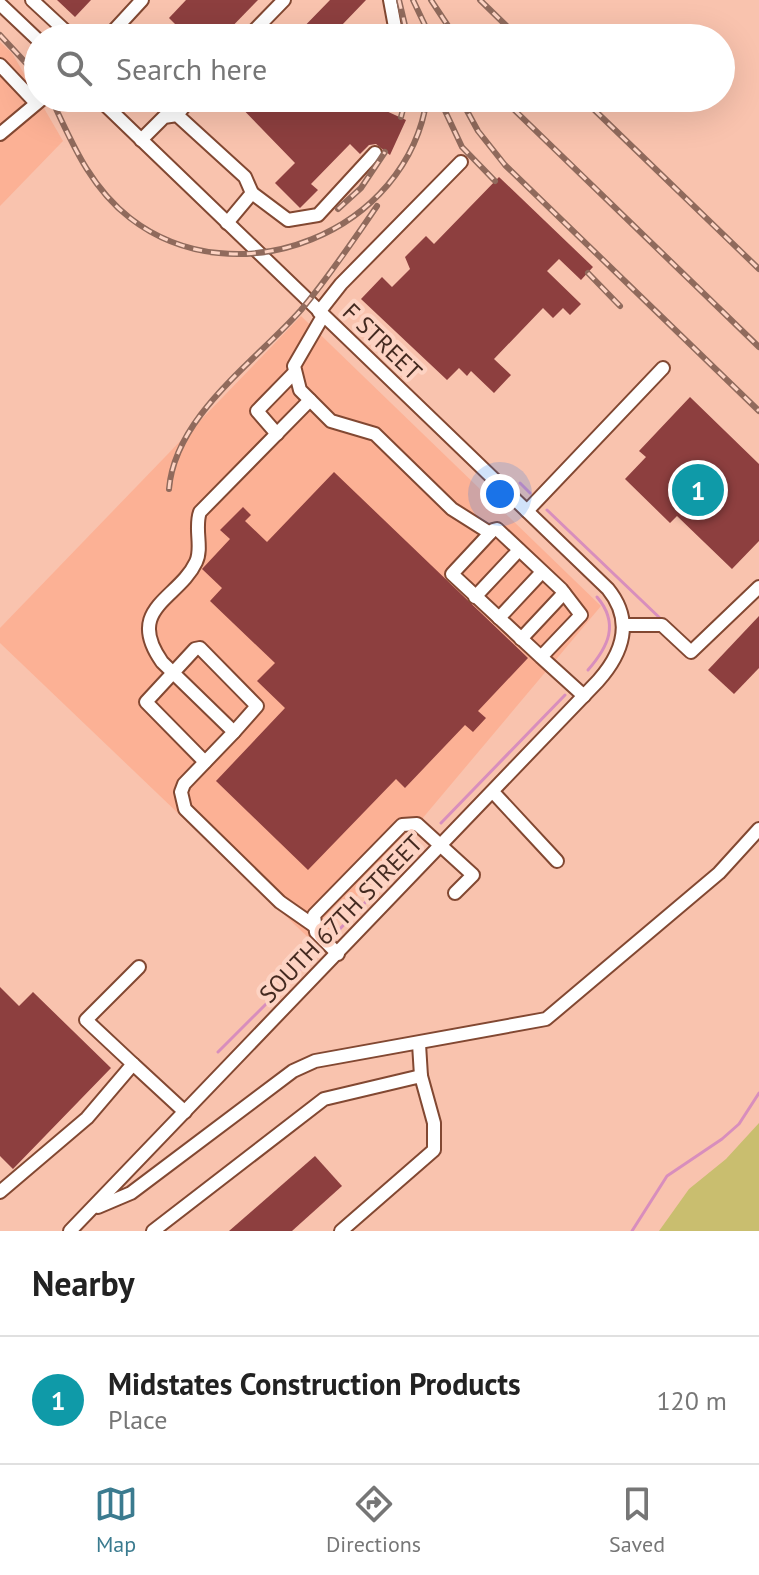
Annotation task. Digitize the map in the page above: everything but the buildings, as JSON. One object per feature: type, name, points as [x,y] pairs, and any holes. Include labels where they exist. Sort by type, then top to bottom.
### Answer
[{"type":"street","points":[[32,0],[58,24]]},
{"type":"street","points":[[120,24],[142,0]]},
{"type":"street","points":[[261,24],[284,0]]},
{"type":"street","points":[[390,0],[394,24]]},
{"type":"street","points":[[0,4],[24,27]]},
{"type":"street","points":[[0,65],[24,87]]},
{"type":"street","points":[[0,134],[26,112]]},
{"type":"street","name":"F STREET","points":[[112,112],[608,589],[618,603],[624,625]]},
{"type":"street","points":[[141,140],[164,117],[179,112]]},
{"type":"street","points":[[177,115],[245,177],[252,193],[288,220],[318,215],[375,153]]},
{"type":"street","points":[[461,162],[341,284],[298,355],[295,372],[300,390],[331,421],[375,434],[452,509],[490,533]]},
{"type":"street","points":[[227,223],[248,202],[252,193]]},
{"type":"street","points":[[527,511],[663,368]]},
{"type":"street","points":[[277,434],[257,411],[295,372]]},
{"type":"street","points":[[234,732],[156,653],[149,624],[153,612],[196,564],[200,512],[310,400]]},
{"type":"street","points":[[541,657],[581,615],[564,593],[497,529],[452,574],[475,597],[499,618],[521,639],[584,696]]},
{"type":"street","points":[[475,597],[519,550]]},
{"type":"street","points":[[499,618],[542,572]]},
{"type":"street","points":[[624,625],[662,625],[691,652],[759,587]]},
{"type":"street","points":[[521,639],[564,593]]},
{"type":"street","name":"SOUTH 67TH STREET","points":[[70,1231],[584,696],[618,656],[624,625]]},
{"type":"street","points":[[205,762],[146,702],[172,672],[195,649],[200,648],[257,706],[234,732],[184,784],[181,792],[185,809],[280,902],[313,925],[338,954]]},
{"type":"street","points":[[493,792],[557,861]]},
{"type":"street","points":[[313,925],[314,915],[402,825],[417,824],[473,875],[455,893]]},
{"type":"street","points":[[91,1209],[131,1193],[293,1071],[348,1053],[419,1044],[546,1019],[719,873],[759,829]]},
{"type":"street","points":[[139,967],[86,1020],[185,1112]]},
{"type":"street","points":[[341,1231],[434,1150],[434,1123],[421,1076],[419,1044]]},
{"type":"street","points":[[0,1192],[87,1118],[133,1064]]},
{"type":"street","points":[[153,1231],[324,1099],[421,1076]]},
{"type":"shaded area","points":[[0,42],[12,53],[24,74],[24,112],[46,112],[63,141],[0,206]]},
{"type":"shaded area","points":[[301,316],[601,606],[316,945],[0,643],[0,628]]},
{"type":"shaded area","points":[[759,1123],[759,1231],[659,1231],[689,1189],[726,1159]]},
{"type":"waterway","points":[[520,483],[530,493]]},
{"type":"waterway","points":[[547,510],[663,621]]},
{"type":"waterway","points":[[588,670],[601,653],[609,635],[608,617],[597,597]]},
{"type":"waterway","points":[[441,823],[565,695]]},
{"type":"waterway","points":[[334,935],[412,854]]},
{"type":"waterway","points":[[218,1052],[321,949]]},
{"type":"waterway","points":[[632,1231],[667,1176],[739,1124],[759,1093]]},
{"type":"railway","points":[[399,0],[405,24]]},
{"type":"railway","points":[[413,0],[424,24]]},
{"type":"railway","points":[[431,0],[447,24]]},
{"type":"railway","points":[[480,0],[505,24]]},
{"type":"railway","points":[[0,35],[24,61]]},
{"type":"railway","points":[[58,112],[83,163],[116,206],[130,218],[173,242],[219,253],[266,252],[312,239],[353,217],[388,185],[413,145],[423,112]]},
{"type":"railway","points":[[401,117],[402,112]]},
{"type":"railway","points":[[446,112],[462,147],[495,181]]},
{"type":"railway","points":[[468,112],[478,131],[505,165],[759,411]]},
{"type":"railway","points":[[516,112],[759,347]]},
{"type":"railway","points":[[596,112],[759,269]]},
{"type":"railway","points":[[338,209],[361,188],[385,152]]},
{"type":"railway","points":[[169,489],[175,462],[201,414],[301,310],[377,206]]},
{"type":"railway","points":[[588,273],[620,306]]},
{"type":"place","name":"Midstates Construction Products","points":[[698,490]]}]
